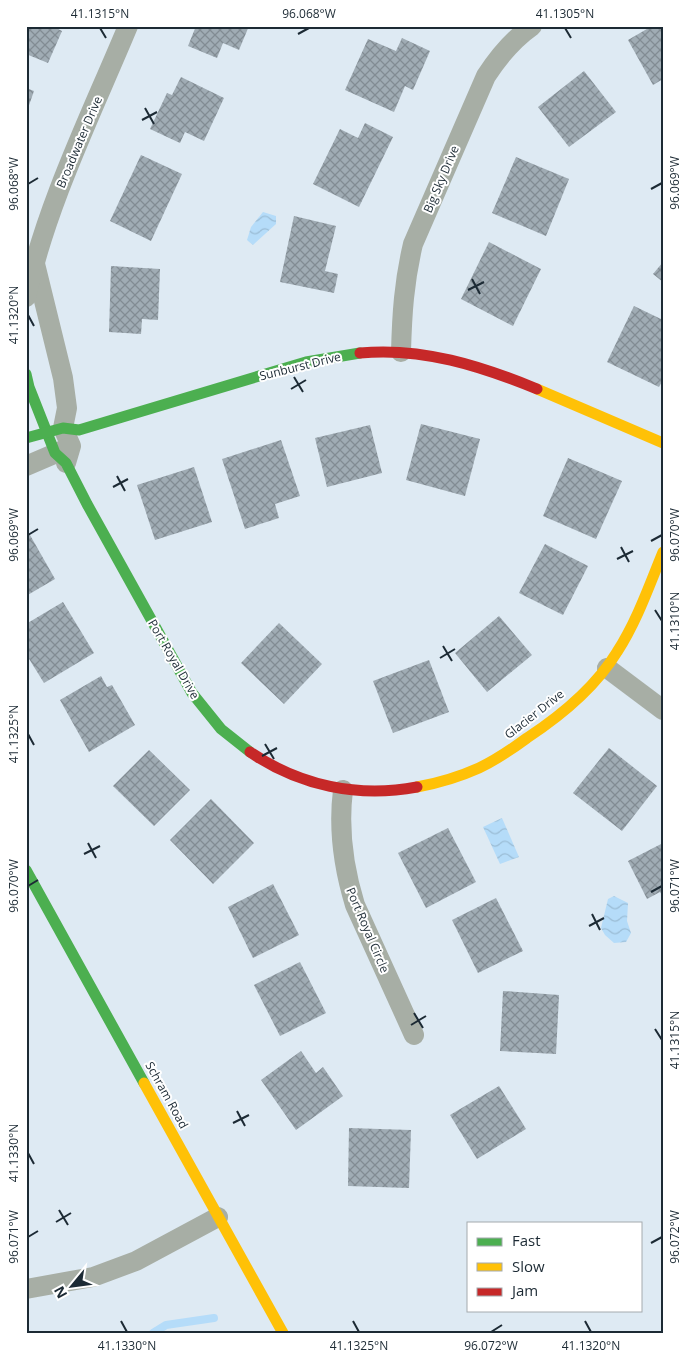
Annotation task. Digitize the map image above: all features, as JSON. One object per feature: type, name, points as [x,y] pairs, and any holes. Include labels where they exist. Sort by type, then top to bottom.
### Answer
[{"type":"street","name":"Broadwater Drive","points":[[26,297],[30,259],[128,26]]},
{"type":"street","name":"Big Sky Drive","points":[[401,352],[402,303],[406,273],[413,244],[486,76],[498,57],[513,41],[532,26]]},
{"type":"street","points":[[30,259],[63,378],[67,408],[64,443]]},
{"type":"street","name":"Sunburst Drive","points":[[26,466],[64,443],[306,362],[357,353],[401,352],[434,356],[472,366],[511,378],[663,443]]},
{"type":"street","points":[[26,374],[28,387],[64,443]]},
{"type":"street","name":"Sunburst Drive","points":[[26,438],[64,443]]},
{"type":"street","name":"Port Royal Drive","points":[[64,443],[86,504],[177,668],[207,715],[246,750],[272,766],[295,776],[344,790]]},
{"type":"street","name":"Glacier Drive","points":[[344,790],[372,792],[398,790],[449,779],[474,771],[541,729],[566,709],[607,668],[635,620],[663,552]]},
{"type":"street","points":[[607,668],[663,710]]},
{"type":"street","name":"Port Royal Circle","points":[[344,790],[340,812],[341,846],[348,883],[355,905],[414,1035]]},
{"type":"street","name":"Schram Road","points":[[26,870],[283,1333]]},
{"type":"street","points":[[26,1289],[93,1277],[136,1262],[218,1217]]},
{"type":"water","points":[[263,212],[276,216],[276,224],[253,245],[247,240],[251,227]]},
{"type":"water","points":[[502,818],[519,857],[500,864],[483,827]]},
{"type":"water","points":[[614,896],[628,903],[627,921],[631,933],[626,942],[614,943],[605,935],[601,928],[608,899]]},
{"type":"building","points":[[26,26],[52,26],[62,31],[48,63],[26,54]]},
{"type":"building","points":[[196,26],[249,26],[239,50],[223,43],[217,58],[188,46]]},
{"type":"building","points":[[652,26],[663,26],[663,79],[653,85],[628,40]]},
{"type":"building","points":[[402,38],[430,51],[413,90],[405,86],[394,112],[345,90],[368,39],[396,51]]},
{"type":"building","points":[[584,71],[616,112],[569,147],[538,107]]},
{"type":"building","points":[[181,77],[224,98],[204,141],[185,132],[180,143],[150,129],[167,93],[172,95]]},
{"type":"building","points":[[26,88],[34,91],[27,111],[26,111]]},
{"type":"building","points":[[365,123],[393,137],[359,207],[313,184],[340,129],[358,138]]},
{"type":"building","points":[[141,155],[182,174],[151,241],[110,221]]},
{"type":"building","points":[[516,157],[569,179],[546,236],[492,213]]},
{"type":"building","points":[[294,216],[336,226],[325,271],[338,274],[334,293],[280,282]]},
{"type":"building","points":[[489,242],[541,269],[513,326],[461,299]]},
{"type":"building","points":[[663,262],[663,282],[653,274]]},
{"type":"building","points":[[111,266],[160,269],[158,320],[142,319],[141,334],[109,332]]},
{"type":"building","points":[[634,306],[663,320],[663,380],[659,387],[607,362]]},
{"type":"building","points":[[421,424],[480,439],[465,496],[406,480]]},
{"type":"building","points":[[370,425],[382,473],[327,487],[315,438]]},
{"type":"building","points":[[281,440],[300,496],[275,504],[279,518],[245,529],[222,459]]},
{"type":"building","points":[[568,458],[622,481],[596,539],[543,516]]},
{"type":"building","points":[[194,467],[212,522],[155,540],[137,485]]},
{"type":"building","points":[[26,528],[55,579],[26,596]]},
{"type":"building","points":[[545,544],[588,566],[563,615],[519,593]]},
{"type":"building","points":[[63,602],[94,653],[44,683],[26,654],[26,624]]},
{"type":"building","points":[[499,616],[532,655],[487,692],[455,653]]},
{"type":"building","points":[[279,623],[322,664],[284,704],[241,663]]},
{"type":"building","points":[[429,660],[449,712],[393,733],[373,681]]},
{"type":"building","points":[[101,676],[107,687],[112,685],[135,725],[89,752],[60,700]]},
{"type":"building","points":[[609,748],[657,786],[622,831],[573,793]]},
{"type":"building","points":[[149,750],[190,790],[154,826],[113,786]]},
{"type":"building","points":[[211,799],[254,843],[213,884],[170,840]]},
{"type":"building","points":[[448,828],[476,882],[426,908],[398,853]]},
{"type":"building","points":[[663,843],[663,897],[660,892],[647,899],[628,861]]},
{"type":"building","points":[[273,884],[299,935],[253,958],[228,907]]},
{"type":"building","points":[[496,898],[523,951],[478,973],[452,920]]},
{"type":"building","points":[[300,962],[326,1013],[280,1036],[254,985]]},
{"type":"building","points":[[503,991],[559,995],[556,1054],[500,1051]]},
{"type":"building","points":[[301,1051],[316,1073],[323,1067],[343,1096],[296,1130],[261,1080]]},
{"type":"building","points":[[499,1086],[526,1129],[477,1159],[450,1115]]},
{"type":"building","points":[[349,1128],[411,1130],[409,1188],[348,1186]]},
{"type":"waterway","points":[[153,1333],[166,1325],[214,1318]]},
{"type":"traffic: fast","points":[[26,438],[63,428],[79,430],[306,362],[360,353]]},
{"type":"traffic: fast","points":[[26,374],[29,387],[55,453],[66,463],[192,693],[221,729],[250,752]]},
{"type":"traffic: fast","points":[[26,870],[144,1083]]},
{"type":"traffic: slow","points":[[537,389],[663,443]]},
{"type":"traffic: slow","points":[[417,787],[456,777],[492,761],[540,729],[577,700],[599,677],[631,628],[663,552]]},
{"type":"traffic: slow","points":[[144,1083],[283,1333]]},
{"type":"traffic: jam","points":[[360,353],[406,353],[451,360],[537,389]]},
{"type":"traffic: jam","points":[[250,752],[269,764],[289,773],[309,781],[330,786],[351,790],[373,791],[417,787]]}]
